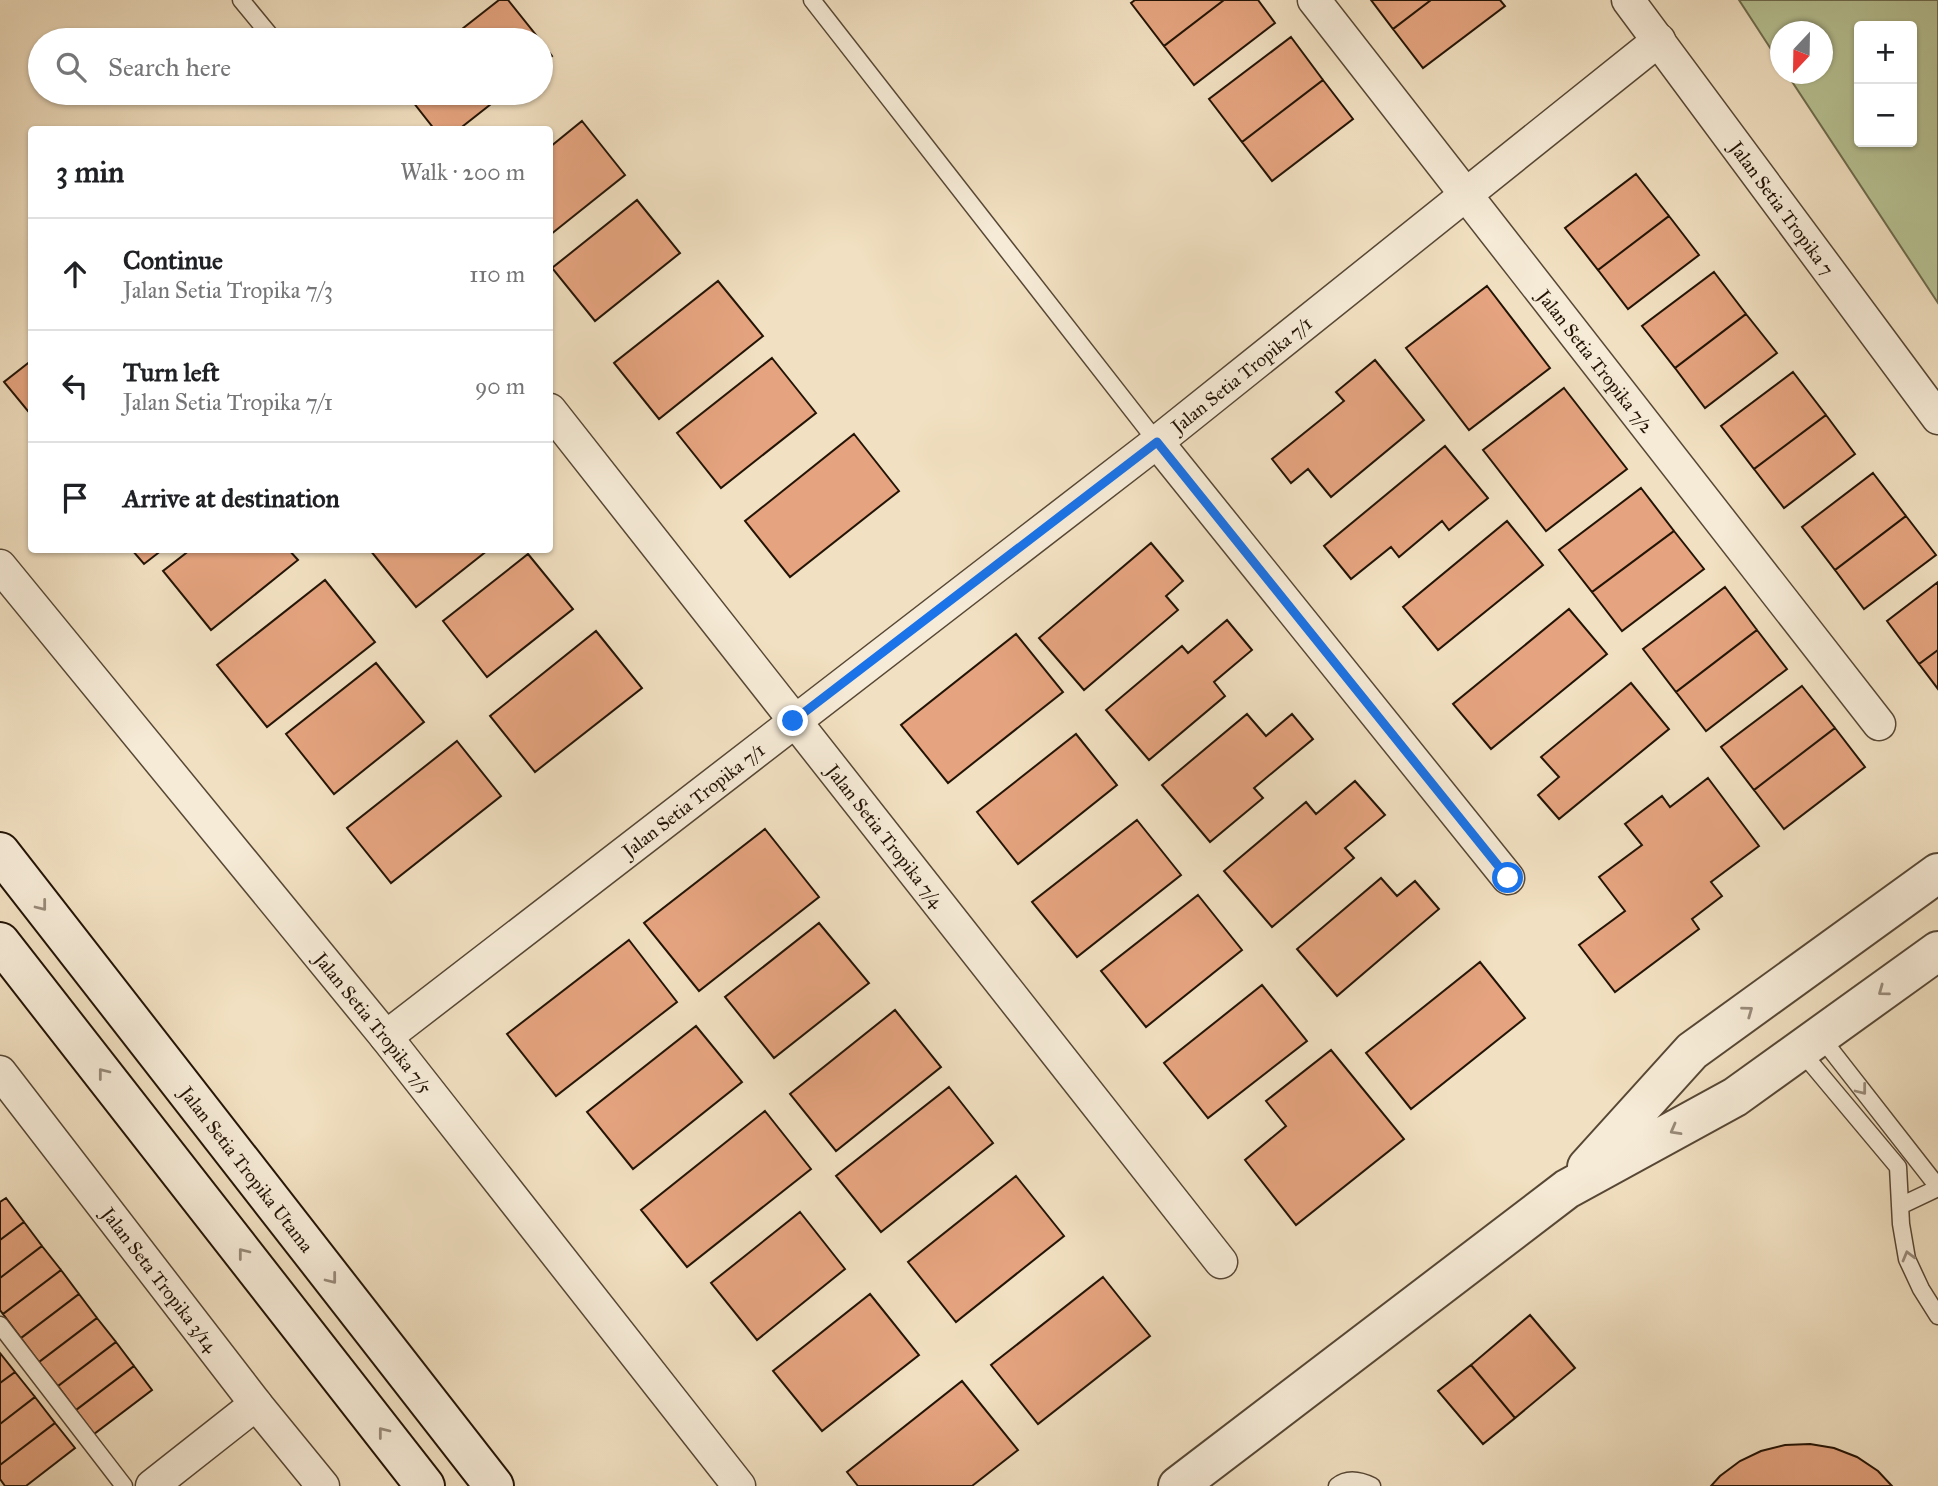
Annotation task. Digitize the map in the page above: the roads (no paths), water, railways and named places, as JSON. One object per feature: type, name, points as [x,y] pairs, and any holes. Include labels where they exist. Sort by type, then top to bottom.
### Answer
[{"type":"main road","name":"Jalan Setia Tropika Utama","points":[[0,852],[494,1486]]},
{"type":"main road","points":[[1567,1189],[1692,1051],[1938,873]]},
{"type":"main road","points":[[0,942],[425,1486]]},
{"type":"main road","points":[[1178,1486],[1567,1189],[1735,1097],[1938,951]]},
{"type":"street","name":"Jalan Setia Tropika 7/2","points":[[1314,0],[1879,724]]},
{"type":"street","name":"Jalan Setia Tropika 7","points":[[1628,0],[1938,418]]},
{"type":"street","name":"Jalan Setia Tropika 7/1","points":[[386,1037],[1157,442],[1659,40]]},
{"type":"street","name":"Jalan Setia Tropika 7/4","points":[[553,414],[1221,1262]]},
{"type":"street","points":[[1157,442],[1508,878]]},
{"type":"street","name":"Jalan Setia Tropika 7/5","points":[[0,566],[386,1037],[739,1486]]},
{"type":"street","name":"Jalan Seta Tropika 3/14","points":[[0,1072],[256,1404],[323,1486]]},
{"type":"street","points":[[152,1486],[256,1404]]},
{"type":"lane","points":[[241,0],[264,28]]},
{"type":"lane","points":[[812,0],[1157,442]]},
{"type":"lane","points":[[1810,1043],[1938,1188],[1900,1206]]},
{"type":"lane","points":[[1810,1043],[1898,1167],[1907,1259],[1938,1316]]},
{"type":"lane","points":[[0,1325],[124,1486]]},
{"type":"lane","points":[[1337,1486],[1342,1482],[1360,1479],[1372,1486]]}]
